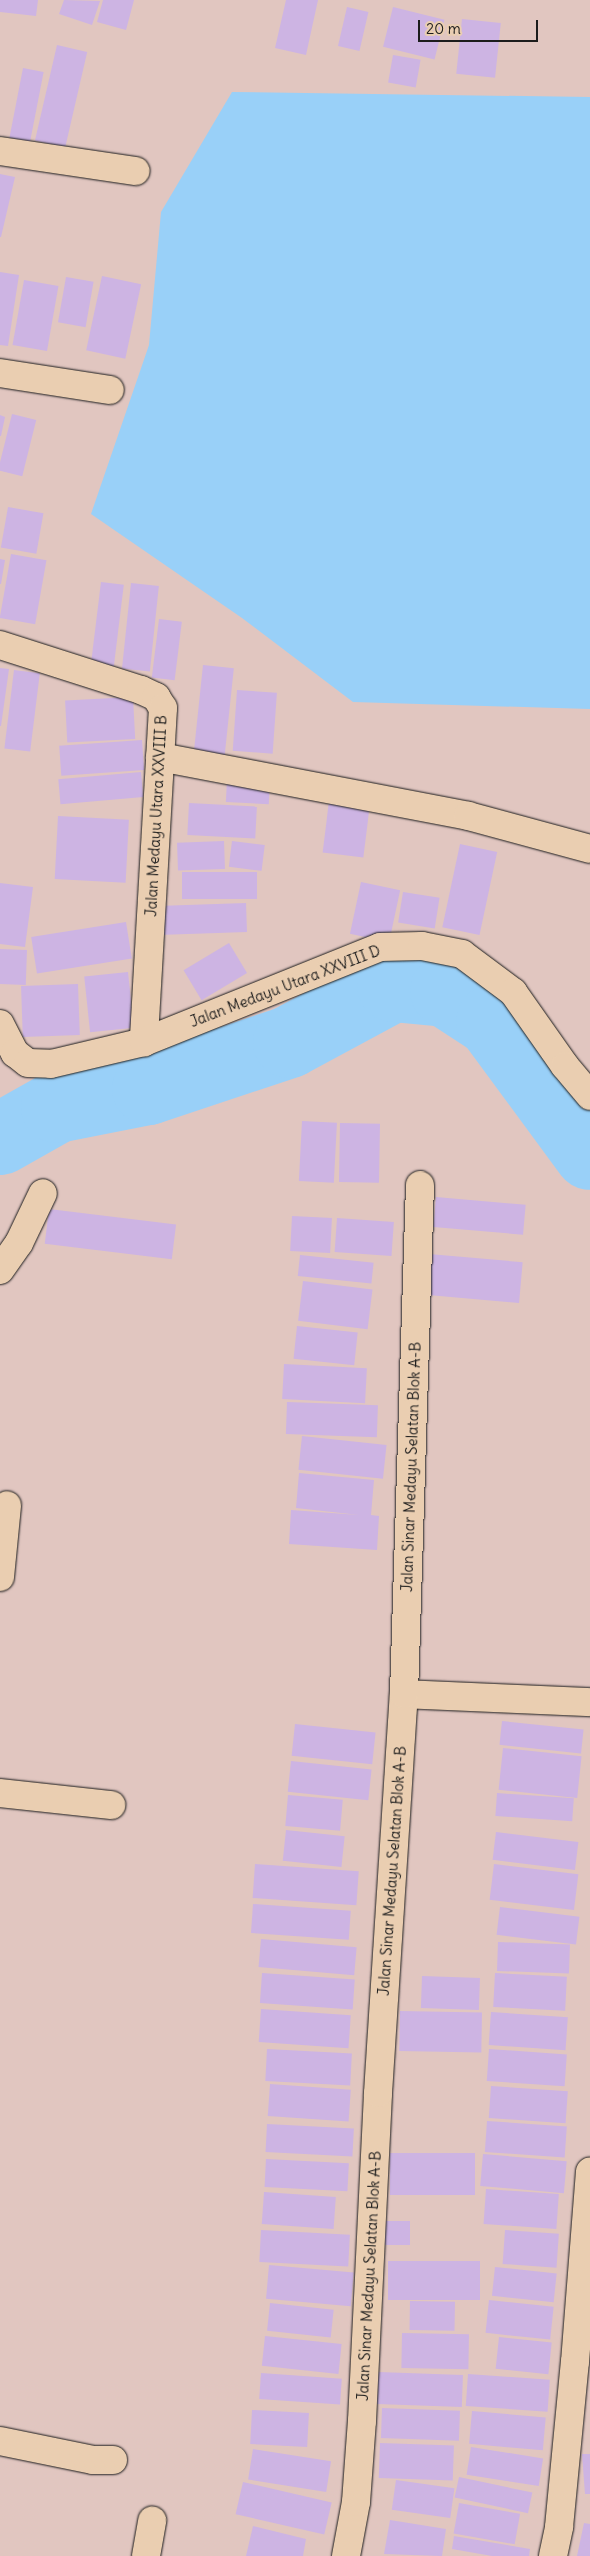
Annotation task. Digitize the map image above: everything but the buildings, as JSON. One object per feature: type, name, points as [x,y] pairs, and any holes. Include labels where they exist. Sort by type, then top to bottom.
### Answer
[{"type":"street","points":[[0,151],[136,171]]},
{"type":"street","points":[[0,373],[110,390]]},
{"type":"street","name":"Jalan Medayu Utara XXVIII B","points":[[0,645],[141,690],[156,697],[162,708],[144,1042]]},
{"type":"street","points":[[160,757],[468,816],[590,849]]},
{"type":"street","name":"Jalan Medayu Utara XXVIII D","points":[[0,1024],[8,1060],[51,1064],[144,1042],[380,947],[422,946],[462,954],[513,992],[565,1066],[590,1096]]},
{"type":"street","name":"Jalan Sinar Medayu Selatan Blok A-B","points":[[346,2556],[356,2502],[362,2420],[378,2093],[404,1694],[420,1185]]},
{"type":"street","points":[[0,1270],[19,1242],[43,1193]]},
{"type":"street","points":[[0,1577],[7,1505]]},
{"type":"street","points":[[404,1694],[590,1702]]},
{"type":"street","points":[[0,1793],[111,1805]]},
{"type":"street","points":[[554,2556],[559,2527],[575,2362],[590,2172]]},
{"type":"street","points":[[0,2441],[93,2460],[113,2460]]},
{"type":"street","points":[[146,2556],[152,2521]]},
{"type":"water","points":[[232,92],[590,97],[590,709],[353,702],[242,618],[91,514],[149,345],[161,212]]},
{"type":"waterway","points":[[0,1139],[57,1107],[148,1089],[289,1042],[393,986],[446,991],[492,1021],[590,1154]]}]
